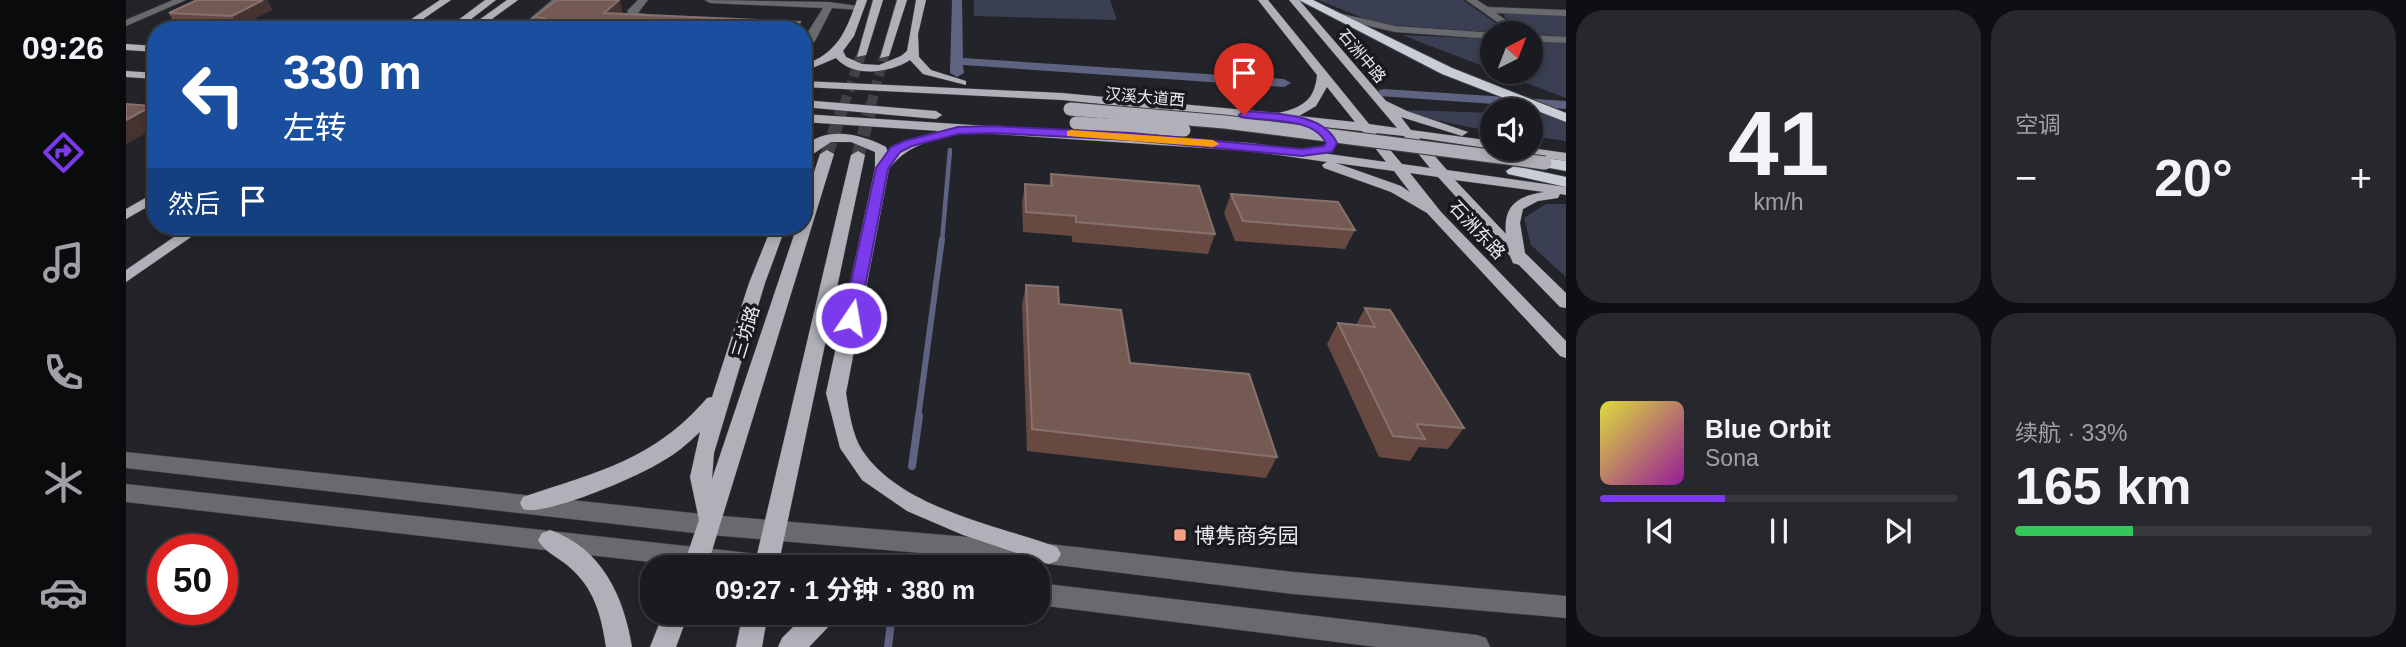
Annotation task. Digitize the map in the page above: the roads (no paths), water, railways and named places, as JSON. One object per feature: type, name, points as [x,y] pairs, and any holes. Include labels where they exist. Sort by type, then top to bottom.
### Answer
[{"type":"highway","points":[[1304,0],[1447,71],[1566,118]]},
{"type":"highway","points":[[1545,163],[1566,167]]},
{"type":"highway","points":[[1514,171],[1566,182]]},
{"type":"main road","points":[[414,21],[446,0]]},
{"type":"main road","points":[[434,21],[462,0]]},
{"type":"main road","points":[[462,21],[491,0]]},
{"type":"main road","points":[[483,21],[513,0]]},
{"type":"main road","points":[[861,55],[878,0]]},
{"type":"main road","points":[[884,56],[902,0]]},
{"type":"main road","points":[[921,0],[912,52],[918,68],[931,75],[1024,95]]},
{"type":"main road","points":[[1263,0],[1368,127]]},
{"type":"main road","name":"石洲中路","points":[[1294,0],[1406,132]]},
{"type":"main road","points":[[812,66],[829,61],[839,52],[861,3]]},
{"type":"main road","points":[[126,47],[147,48]]},
{"type":"main road","points":[[839,52],[842,59],[854,66],[877,68],[899,64],[912,52]]},
{"type":"main road","points":[[126,74],[147,75]]},
{"type":"main road","points":[[1323,74],[1357,77]]},
{"type":"main road","points":[[1272,117],[1290,115],[1309,107],[1323,92],[1323,74]]},
{"type":"main road","points":[[812,84],[1024,95],[1272,117],[1480,141]]},
{"type":"main road","name":"汉溪大道西","points":[[812,93],[1070,109],[1275,127],[1545,163]]},
{"type":"main road","points":[[1376,97],[1403,114],[1480,139]]},
{"type":"main road","points":[[812,104],[959,117]]},
{"type":"main road","name":"汉溪大道西","points":[[812,111],[1214,132],[1357,148],[1514,171]]},
{"type":"main road","points":[[812,119],[1302,152],[1566,193]]},
{"type":"main road","points":[[1288,119],[1313,126],[1328,135],[1331,143],[1328,149],[1302,152]]},
{"type":"main road","name":"石洲东路","points":[[1368,127],[1436,215],[1566,352]]},
{"type":"main road","points":[[882,168],[896,150],[908,143],[958,131],[992,129]]},
{"type":"main road","name":"石洲东路","points":[[1406,132],[1519,260],[1566,303]]},
{"type":"main road","points":[[812,145],[821,141],[849,138],[864,141],[881,150],[882,168],[836,393],[843,429],[855,456],[876,480],[896,495],[1024,555]]},
{"type":"main road","points":[[1250,147],[1350,171],[1396,189],[1436,215]]},
{"type":"main road","points":[[1543,153],[1566,157]]},
{"type":"main road","name":"三坊路","points":[[812,202],[827,154]]},
{"type":"main road","points":[[772,555],[773,529],[859,155]]},
{"type":"main road","points":[[126,201],[147,188]]},
{"type":"main road","points":[[1519,260],[1510,220],[1514,210],[1536,197],[1566,193]]},
{"type":"main road","points":[[126,215],[147,202]]},
{"type":"main road","points":[[126,277],[187,235]]},
{"type":"main road","points":[[711,525],[701,477],[702,464],[722,392],[776,235]]},
{"type":"main road","name":"三坊路","points":[[700,555],[802,235]]},
{"type":"main road","points":[[1476,257],[1476,251],[1495,250],[1519,260]]},
{"type":"main road","points":[[531,503],[578,490],[642,464],[680,441],[700,422],[722,392]]},
{"type":"main road","points":[[550,540],[585,563],[601,583],[612,608],[619,647]]},
{"type":"main road","points":[[663,647],[672,625]]},
{"type":"main road","points":[[748,647],[753,625]]},
{"type":"main road","points":[[791,647],[813,625]]},
{"type":"street","points":[[126,23],[181,0]]},
{"type":"street","points":[[533,21],[558,0]]},
{"type":"street","points":[[643,0],[632,11],[634,15],[665,19]]},
{"type":"street","points":[[710,0],[746,6],[861,3]]},
{"type":"street","points":[[1471,0],[1501,21]]},
{"type":"street","points":[[812,32],[829,5]]},
{"type":"street","points":[[1485,10],[1566,13]]},
{"type":"street","points":[[1323,11],[1391,30],[1480,35]]},
{"type":"street","points":[[1544,39],[1566,40]]},
{"type":"street","points":[[126,460],[1003,555]]},
{"type":"street","points":[[126,493],[550,540],[646,555]]},
{"type":"street","points":[[1050,560],[1566,607]]},
{"type":"street","points":[[1050,595],[1477,647]]},
{"type":"waterway","points":[[957,0],[957,61]]},
{"type":"waterway","points":[[957,61],[1284,83]]},
{"type":"waterway","points":[[957,61],[957,73]]},
{"type":"waterway","points":[[1384,93],[1566,105]]},
{"type":"waterway","points":[[942,241],[950,150]]},
{"type":"waterway","points":[[918,418],[942,239]]},
{"type":"waterway","points":[[912,466],[919,416]]},
{"type":"waterway","points":[[888,647],[891,625]]},
{"type":"tunnel","points":[[844,105],[861,55]]},
{"type":"tunnel","points":[[871,105],[884,56]]},
{"type":"tunnel","points":[[827,154],[844,103]]},
{"type":"tunnel","points":[[858,155],[872,103]]},
{"type":"place","name":"博隽商务园","points":[[1180,535]]}]
